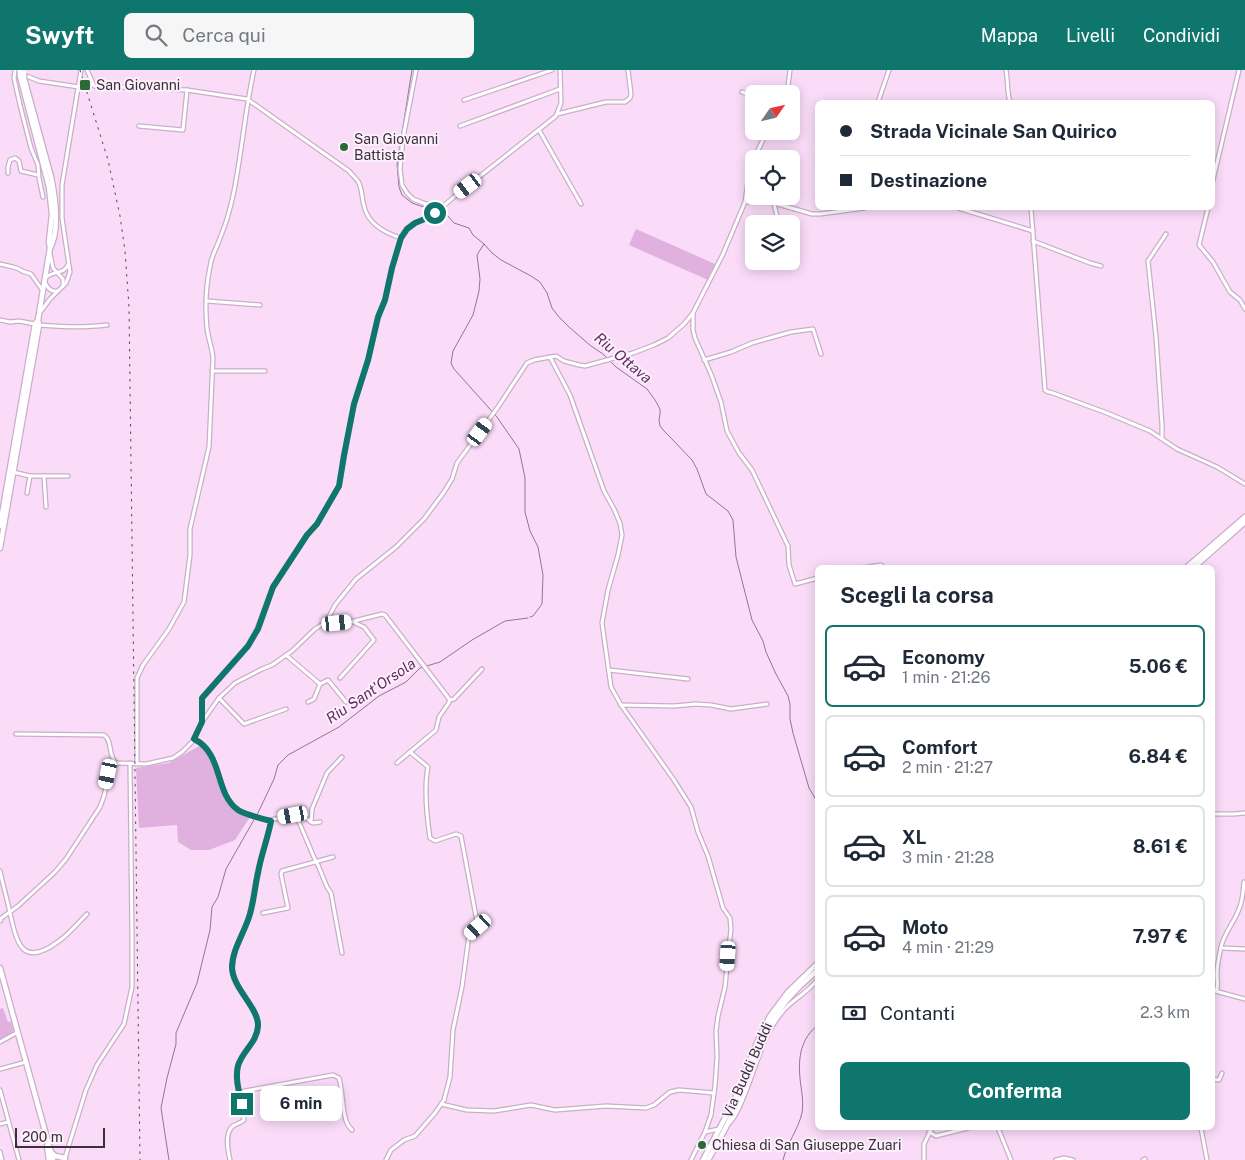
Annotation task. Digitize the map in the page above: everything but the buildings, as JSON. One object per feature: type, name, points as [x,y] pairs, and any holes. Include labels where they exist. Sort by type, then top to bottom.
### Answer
[{"type":"main road","points":[[0,526],[1,511],[50,250],[52,214],[49,188],[18,72]]},
{"type":"main road","points":[[0,548],[37,323]]},
{"type":"main road","points":[[1189,565],[1245,516]]},
{"type":"main road","points":[[1196,565],[1245,522]]},
{"type":"main road","name":"Via Buddi Buddi","points":[[703,1160],[735,1099],[770,1016],[788,992],[815,967]]},
{"type":"main road","points":[[0,968],[2,985],[18,1032],[53,1160]]},
{"type":"main road","name":"Via Buddi Buddi","points":[[708,1160],[729,1124],[763,1038],[778,1012],[793,992],[815,973]]},
{"type":"main road","points":[[47,1137],[49,1160]]},
{"type":"main road","points":[[51,1152],[55,1156],[65,1159]]},
{"type":"street","points":[[39,314],[45,304],[66,283],[70,272],[62,218],[62,185],[81,70]]},
{"type":"street","points":[[87,70],[94,86],[188,90],[247,99],[348,171],[358,182],[364,209],[370,221],[390,234],[401,238]]},
{"type":"street","points":[[137,764],[137,678],[143,665],[169,629],[184,602],[190,555],[190,529],[209,447],[213,358],[207,330],[206,301],[210,266],[234,190],[247,99],[254,70]]},
{"type":"street","points":[[416,70],[403,138],[400,169],[402,185],[413,199],[438,210]]},
{"type":"street","points":[[464,100],[552,70]]},
{"type":"street","points":[[202,722],[202,698],[248,646],[258,629],[273,587],[307,535],[317,524],[339,486],[354,404],[401,238],[407,229],[415,223],[432,216],[556,116],[560,103],[560,70]]},
{"type":"street","points":[[556,114],[606,102],[625,102],[630,98],[631,94],[628,70]]},
{"type":"street","points":[[788,85],[790,70]]},
{"type":"street","points":[[879,100],[890,70]]},
{"type":"street","points":[[1006,70],[1010,100]]},
{"type":"street","points":[[1215,171],[1239,70]]},
{"type":"street","points":[[43,197],[38,175],[38,165],[31,148],[14,78],[18,72],[39,81],[79,87]]},
{"type":"street","points":[[460,126],[560,89]]},
{"type":"street","points":[[139,126],[183,130],[188,90]]},
{"type":"street","points":[[539,130],[581,204]]},
{"type":"street","points":[[8,173],[10,160],[15,158],[21,171],[38,175]]},
{"type":"street","points":[[0,920],[55,872],[66,858],[96,814],[104,796],[108,774],[112,767],[116,764],[146,764],[173,758],[192,742],[202,722],[219,698],[235,683],[272,665],[323,624],[330,615],[334,605],[356,579],[396,547],[424,519],[452,479],[456,464],[498,407],[527,363],[556,356],[585,366],[654,346],[668,338],[684,324],[693,313],[723,254],[745,202]]},
{"type":"street","points":[[781,205],[812,214],[850,210]]},
{"type":"street","points":[[965,210],[1033,231]]},
{"type":"street","points":[[1031,210],[1045,390],[1150,431],[1177,449],[1217,467],[1245,484]]},
{"type":"street","points":[[1208,210],[1199,245],[1230,292],[1240,300],[1245,309]]},
{"type":"street","points":[[1162,438],[1148,261],[1166,234]]},
{"type":"street","points":[[1033,241],[1090,264],[1101,266]]},
{"type":"street","points":[[50,250],[54,268],[63,279],[63,286]]},
{"type":"street","points":[[58,290],[51,290],[45,280],[52,274],[65,271],[69,262]]},
{"type":"street","points":[[0,264],[31,274],[43,291]]},
{"type":"street","points":[[206,301],[260,306]]},
{"type":"street","points":[[693,313],[695,338],[721,402],[727,431],[752,470],[788,546],[789,565],[795,584],[815,579]]},
{"type":"street","points":[[0,320],[75,328],[107,325]]},
{"type":"street","points":[[704,360],[776,336],[813,329],[821,354]]},
{"type":"street","points":[[550,357],[570,395],[604,491],[620,523],[622,535],[602,623],[611,687],[621,705],[691,807],[723,908],[730,918],[731,929],[725,987],[716,1030],[717,1057],[714,1093],[705,1132],[691,1160]]},
{"type":"street","points":[[212,371],[265,371]]},
{"type":"street","points":[[13,472],[30,476],[68,476]]},
{"type":"street","points":[[28,493],[30,476]]},
{"type":"street","points":[[44,476],[46,507]]},
{"type":"street","points":[[323,624],[385,615],[450,700]]},
{"type":"street","points":[[340,678],[374,640],[364,627],[351,621]]},
{"type":"street","points":[[286,655],[320,684]]},
{"type":"street","points":[[398,763],[436,730],[439,717],[450,700],[454,699],[482,669]]},
{"type":"street","points":[[608,670],[688,679]]},
{"type":"street","points":[[308,702],[314,699],[320,684],[328,680],[346,702]]},
{"type":"street","points":[[219,698],[244,724],[286,709]]},
{"type":"street","points":[[621,705],[674,706],[696,704],[731,709],[767,704]]},
{"type":"street","points":[[16,734],[104,735],[107,736],[111,754],[116,764]]},
{"type":"street","points":[[194,739],[201,743],[210,754],[224,791],[231,804],[239,811],[264,820],[296,815],[302,816],[313,823],[320,822]]},
{"type":"street","points":[[386,1160],[392,1150],[404,1140],[415,1136],[444,1100],[450,1077],[453,1030],[462,987],[469,935],[478,927],[461,836],[456,834],[435,840],[430,838],[426,788],[428,767],[410,752]]},
{"type":"street","points":[[311,822],[312,810],[328,773],[342,757]]},
{"type":"street","points":[[65,1159],[89,1082],[97,1065],[124,1024],[132,987],[130,763]]},
{"type":"street","points":[[1215,814],[1245,813]]},
{"type":"street","points":[[296,815],[331,893],[342,953]]},
{"type":"street","points":[[230,1160],[228,1137],[230,1130],[233,1126],[244,1120],[237,1081],[237,1067],[256,1037],[258,1024],[256,1016],[238,987],[233,976],[232,967],[234,955],[250,913],[271,823],[270,820]]},
{"type":"street","points":[[264,914],[288,908],[282,871],[333,857]]},
{"type":"street","points":[[0,871],[14,934],[21,948],[31,953],[43,951],[60,941],[87,914]]},
{"type":"street","points":[[1215,990],[1218,987],[1218,958],[1225,935],[1235,920],[1240,907],[1244,882]]},
{"type":"street","points":[[1221,948],[1245,949]]},
{"type":"street","points":[[729,1124],[748,1088],[765,1039],[776,1020],[790,1004],[815,982]]},
{"type":"street","points":[[1215,991],[1245,1000]]},
{"type":"street","points":[[790,1004],[793,992]]},
{"type":"street","points":[[0,1042],[18,1032]]},
{"type":"street","points":[[0,1069],[26,1062]]},
{"type":"street","points":[[1215,1079],[1219,1080],[1222,1073]]},
{"type":"street","points":[[239,1092],[333,1075],[340,1078],[345,1118],[352,1130]]},
{"type":"street","points":[[0,1090],[19,1160]]},
{"type":"street","points":[[441,1104],[467,1110],[487,1111],[532,1105],[555,1110],[606,1106],[646,1108],[654,1105],[670,1092],[679,1090],[714,1093]]},
{"type":"street","points":[[0,1124],[8,1122]]},
{"type":"street","points":[[705,1132],[720,1129]]},
{"type":"street","points":[[924,1160],[924,1144],[929,1132],[936,1136],[960,1130]]},
{"type":"street","points":[[999,1130],[1011,1160]]},
{"type":"street","points":[[1201,1130],[1207,1160]]},
{"type":"street","points":[[0,1152],[2,1160]]},
{"type":"street","points":[[1056,1160],[1064,1158],[1073,1160]]},
{"type":"shaded area","points":[[636,229],[715,264],[708,280],[629,245]]},
{"type":"shaded area","points":[[201,745],[205,748],[220,777],[227,803],[250,817],[235,840],[209,850],[191,850],[178,842],[177,825],[139,828],[136,768],[169,763]]},
{"type":"shaded area","points":[[3,1008],[8,1022],[11,1021],[14,1033],[0,1040],[0,1009]]},
{"type":"waterway","name":"Riu Ottava","points":[[412,70],[397,164],[399,187],[402,195],[412,203],[435,211]]},
{"type":"waterway","name":"Riu Ottava","points":[[439,213],[447,215],[454,223],[469,228],[473,235],[501,260],[540,282],[547,293],[552,308],[559,317],[616,367],[647,389],[660,409],[660,426],[692,460],[706,494],[728,511],[733,520],[736,557],[752,620],[788,696],[793,733],[809,788],[815,798]]},
{"type":"waterway","name":"Riu Sant'Orsola","points":[[484,244],[477,255],[480,279],[473,315],[453,351],[451,363],[454,369],[497,417],[519,449],[525,478],[525,512],[530,531],[538,547],[543,575],[542,604],[533,616],[530,617]]},
{"type":"waterway","name":"Riu Sant'Orsola","points":[[257,815],[274,779],[278,765],[288,755],[339,727],[379,696],[406,682],[420,668],[440,662],[472,640],[505,621],[528,618]]},
{"type":"waterway","name":"Riu Sant'Orsola","points":[[169,1160],[161,1108],[176,1044],[176,1033],[197,983],[210,930],[212,907],[218,897],[226,869],[255,818]]},
{"type":"waterway","name":"Riu Ottava","points":[[783,1160],[802,1113],[800,1055],[804,1042],[815,1028]]},
{"type":"railway","points":[[80,70],[108,160],[120,216],[125,251],[129,307],[140,1160]]},
{"type":"place","name":"San Giovanni","points":[[85,85]]},
{"type":"place","name":"San Giovanni Battista","points":[[344,147]]},
{"type":"place","name":"Chiesa di San Giuseppe Zuari","points":[[702,1145]]},
{"type":"route","points":[[242,1104],[237,1081],[237,1067],[256,1037],[258,1024],[256,1016],[238,987],[233,976],[232,967],[234,955],[250,913],[271,821],[239,811],[231,804],[210,754],[201,743],[194,739],[202,722],[202,698],[248,646],[258,629],[273,587],[307,535],[317,524],[339,486],[354,404],[401,238],[407,229],[415,223],[435,213]]}]
